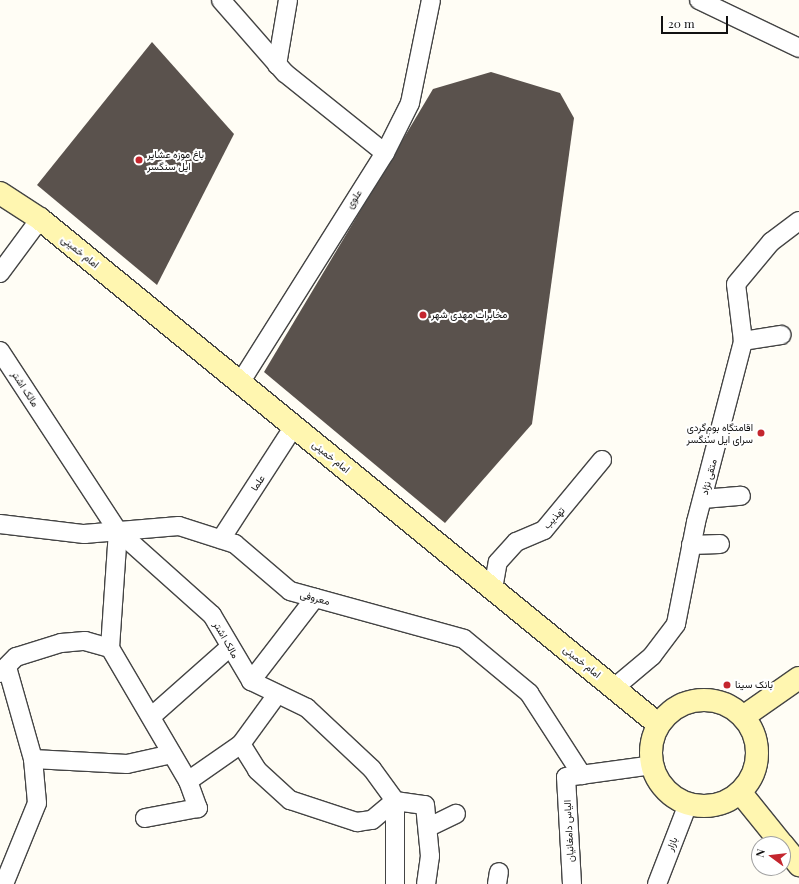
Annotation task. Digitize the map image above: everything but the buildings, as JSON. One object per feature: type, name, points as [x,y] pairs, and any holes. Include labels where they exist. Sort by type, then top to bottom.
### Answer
[{"type":"street","points":[[221,0],[277,65],[385,153]]},
{"type":"street","points":[[277,65],[288,0]]},
{"type":"street","name":"علوی","points":[[240,383],[385,153],[410,102],[431,0]]},
{"type":"street","points":[[698,0],[799,48]]},
{"type":"street","name":"امام خمینی","points":[[0,193],[40,219],[660,725]]},
{"type":"street","points":[[0,273],[40,219]]},
{"type":"street","name":"متقی نژاد","points":[[614,688],[652,656],[676,624],[691,545],[743,342],[736,284],[771,242],[799,221]]},
{"type":"street","points":[[743,342],[782,335]]},
{"type":"street","name":"مالک اشتر","points":[[0,351],[118,531],[212,615],[251,681],[276,696],[307,708],[372,769],[395,801]]},
{"type":"street","name":"علما","points":[[221,539],[294,426]]},
{"type":"street","name":"تهذیب","points":[[493,589],[498,562],[516,542],[544,530],[602,460]]},
{"type":"street","points":[[703,499],[741,496]]},
{"type":"street","name":"معروفی","points":[[0,524],[84,534],[179,526],[235,544],[290,591],[464,639],[528,693],[574,776]]},
{"type":"street","points":[[118,531],[110,648],[152,716],[188,781],[198,808],[145,818]]},
{"type":"street","points":[[691,545],[720,544]]},
{"type":"street","points":[[251,681],[315,598]]},
{"type":"street","points":[[4,884],[37,803],[33,759],[3,670],[16,657],[61,643],[85,641],[110,648]]},
{"type":"street","points":[[152,716],[230,647]]},
{"type":"street","points":[[743,717],[799,678]]},
{"type":"street","points":[[188,781],[241,744],[276,696]]},
{"type":"street","points":[[706,700],[720,702],[743,717],[751,729],[757,756],[749,782],[740,792],[716,805],[688,804],[665,789],[652,765],[653,737],[660,725],[680,706],[706,700]]},
{"type":"street","points":[[241,744],[257,770],[290,800],[357,822],[372,820],[395,801],[425,805],[429,827],[426,884]]},
{"type":"street","points":[[33,759],[127,764],[172,754]]},
{"type":"street","points":[[574,776],[652,765]]},
{"type":"street","name":"الیاس دامغانیان","points":[[572,884],[574,776]]},
{"type":"street","points":[[740,792],[776,836]]},
{"type":"street","points":[[395,801],[395,884]]},
{"type":"street","name":"بازار","points":[[657,884],[688,804]]},
{"type":"street","points":[[429,827],[456,814]]},
{"type":"street","points":[[791,855],[799,865]]},
{"type":"place","name":"باغ موزه عشایر ایل سنگسر","points":[[139,160]]},
{"type":"place","name":"مخابرات مهدی شهر","points":[[423,315]]},
{"type":"place","name":"اقامتگاه بوم‌گردی سرای ایل سنگسر","points":[[761,433]]},
{"type":"place","name":"بانک سینا","points":[[727,685]]}]
